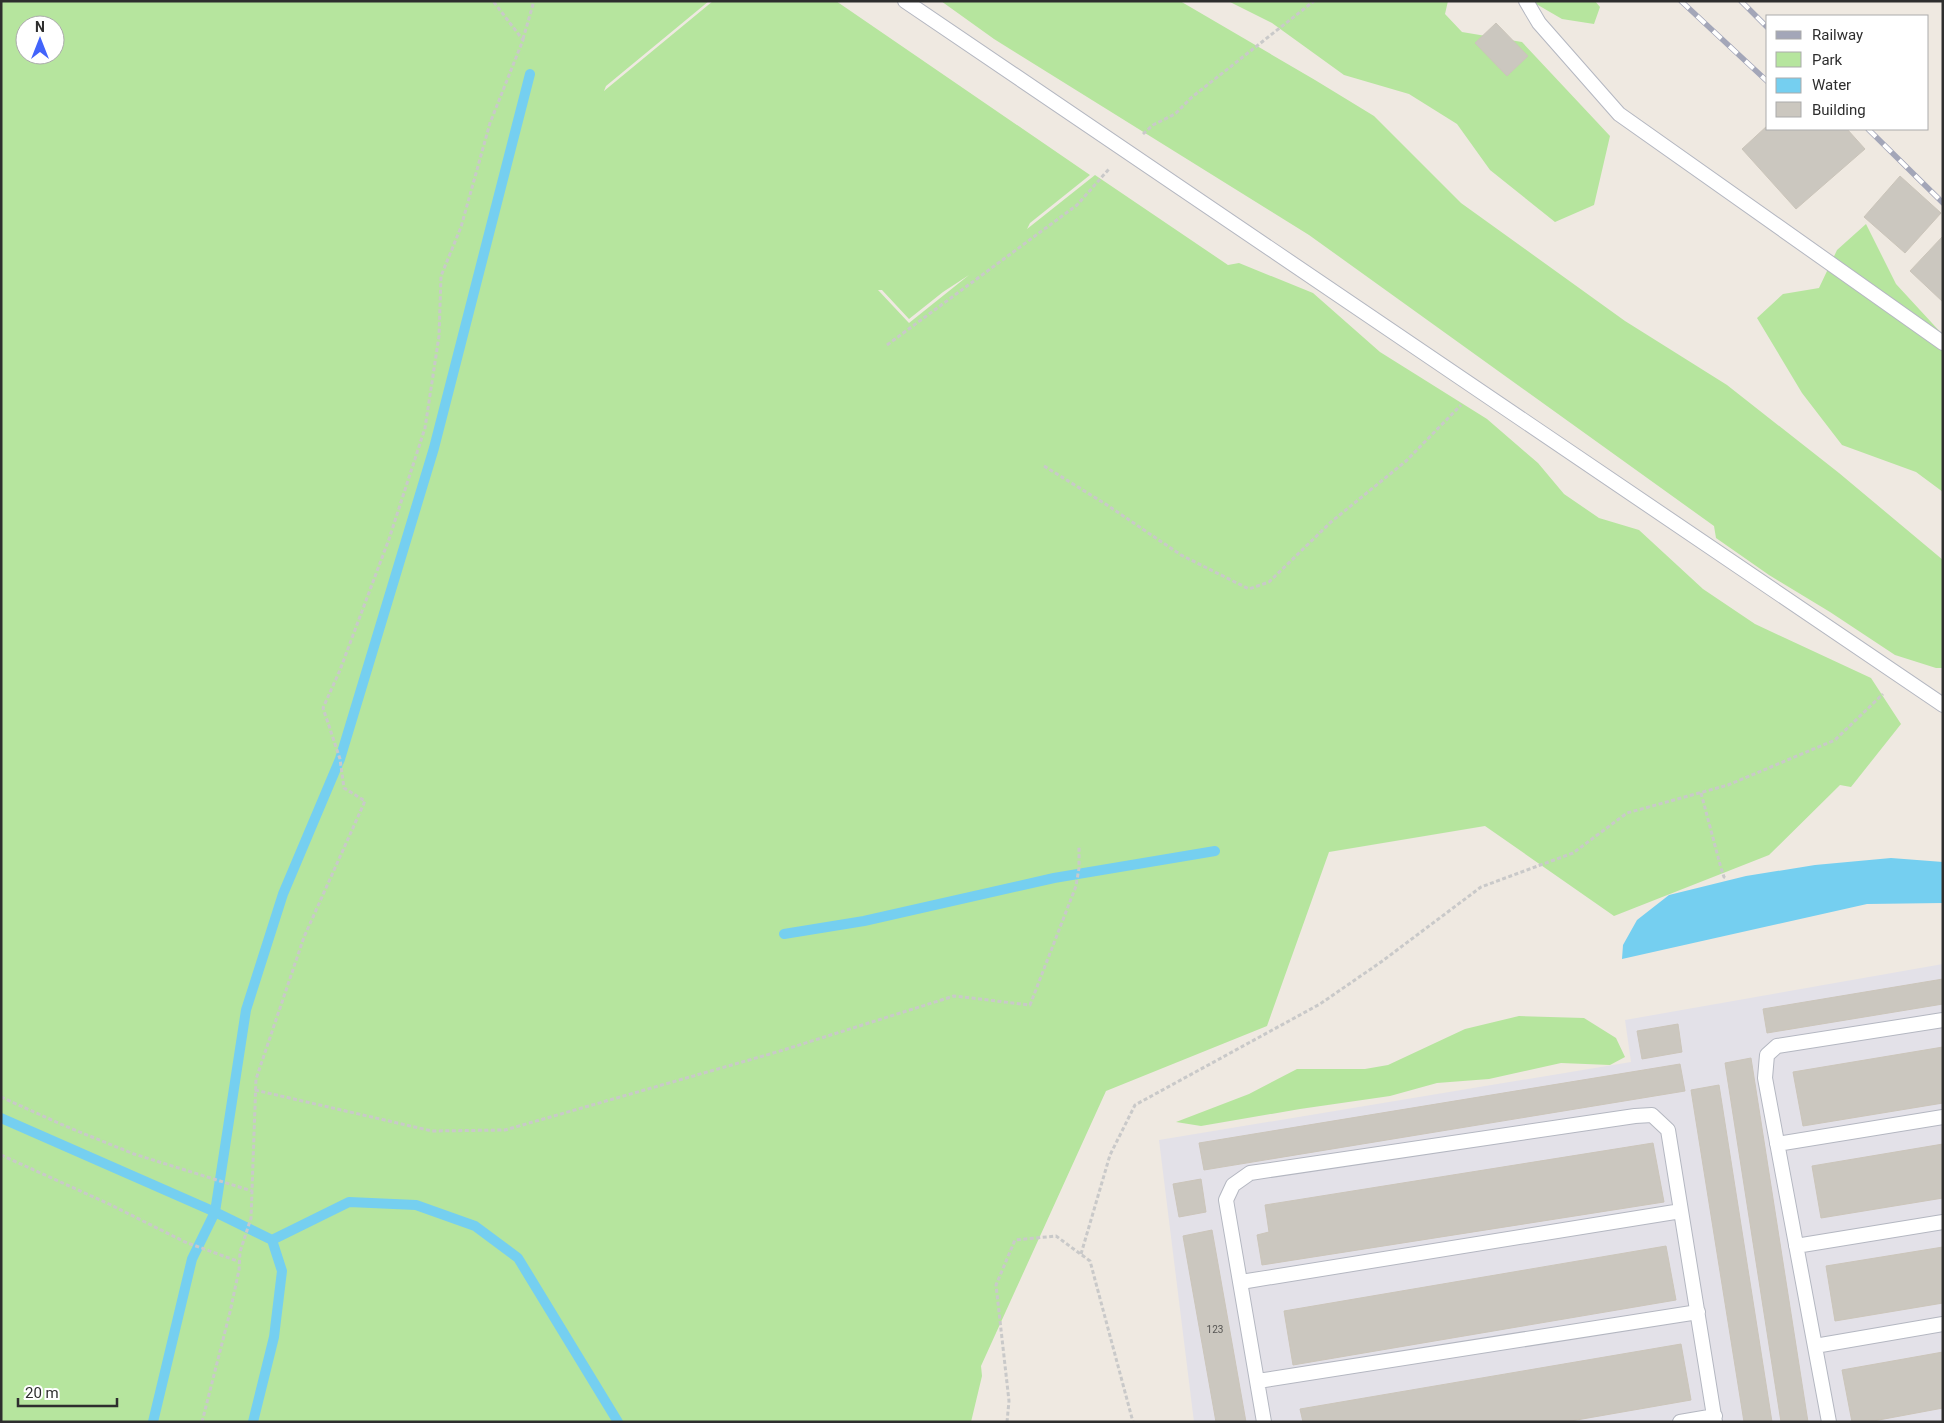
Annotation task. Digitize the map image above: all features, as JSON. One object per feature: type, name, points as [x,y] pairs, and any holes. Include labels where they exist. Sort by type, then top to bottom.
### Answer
[{"type":"lane","points":[[905,1],[1943,705]]},
{"type":"lane","points":[[1526,1],[1539,23],[1618,114],[1943,342]]},
{"type":"lane","points":[[1829,1422],[1765,1078],[1767,1055],[1777,1046],[1943,1020]]},
{"type":"lane","points":[[1264,1422],[1226,1200],[1233,1185],[1250,1173],[1652,1115],[1668,1130],[1715,1419],[1680,1422]]},
{"type":"lane","points":[[1777,1144],[1943,1117]]},
{"type":"lane","points":[[1241,1282],[1681,1211]]},
{"type":"lane","points":[[1796,1246],[1943,1222]]},
{"type":"lane","points":[[1258,1382],[1698,1312]]},
{"type":"lane","points":[[1815,1346],[1943,1324]]},
{"type":"path","points":[[493,1],[522,40]]},
{"type":"path","points":[[202,1422],[230,1312],[244,1239],[251,1218],[256,1079],[304,937],[365,801],[344,788],[340,759],[323,708],[340,670],[385,548],[425,428],[439,336],[442,276],[461,227],[490,123],[522,40],[534,1]]},
{"type":"path","points":[[887,345],[1078,205],[1125,150],[1153,126],[1175,114],[1192,97],[1314,1]]},
{"type":"path","points":[[1044,466],[1107,505],[1181,555],[1249,589],[1269,582],[1331,522],[1406,461],[1477,389]]},
{"type":"path","points":[[1081,1254],[1110,1155],[1135,1105],[1320,1004],[1381,962],[1481,887],[1573,853],[1627,813],[1728,785],[1835,740],[1901,677]]},
{"type":"path","points":[[1701,793],[1721,868],[1724,877],[1727,878]]},
{"type":"path","points":[[256,1090],[432,1131],[505,1130],[777,1052],[954,996],[1030,1005],[1076,886],[1079,868],[1079,846]]},
{"type":"path","points":[[1,1097],[134,1154],[211,1177],[252,1192]]},
{"type":"path","points":[[1,1155],[109,1204],[185,1242],[212,1250],[240,1262]]},
{"type":"path","points":[[1008,1422],[1009,1401],[996,1285],[1015,1240],[1056,1236],[1090,1261],[1133,1422]]},
{"type":"shaded area","points":[[1943,964],[1943,1422],[1194,1422],[1159,1140],[1631,1062],[1625,1020]]},
{"type":"green space","points":[[1,1],[709,1],[606,86],[604,91],[713,1],[836,1],[1090,175],[1030,223],[1027,229],[1095,175],[1228,265],[1239,263],[1313,293],[1380,352],[1487,419],[1538,463],[1564,494],[1599,518],[1639,530],[1703,589],[1755,624],[1871,678],[1901,724],[1851,787],[1840,785],[1769,855],[1614,916],[1485,826],[1329,852],[1267,1026],[1106,1091],[981,1366],[982,1376],[971,1422],[1,1422]],"holes":[[[969,275],[909,323],[878,290],[882,290],[909,319],[943,292]]]},
{"type":"green space","points":[[941,1],[1180,1],[1374,116],[1461,203],[1625,321],[1727,385],[1839,473],[1943,560],[1943,668],[1936,668],[1895,655],[1769,575],[1716,538],[1714,526],[1309,235],[994,39]]},
{"type":"green space","points":[[1228,1],[1448,1],[1445,14],[1462,32],[1522,42],[1610,136],[1594,205],[1555,222],[1490,170],[1457,124],[1409,94],[1344,75],[1272,23]]},
{"type":"green space","points":[[1531,1],[1595,1],[1600,7],[1594,24],[1562,19]]},
{"type":"green space","points":[[1866,224],[1896,284],[1943,335],[1943,492],[1916,472],[1842,445],[1802,393],[1757,318],[1783,294],[1819,288],[1837,250]]},
{"type":"green space","points":[[1519,1016],[1584,1018],[1616,1038],[1625,1057],[1610,1065],[1561,1063],[1489,1079],[1437,1083],[1390,1096],[1201,1126],[1176,1122],[1249,1094],[1297,1069],[1365,1069],[1388,1065],[1465,1029]]},
{"type":"water","points":[[1891,858],[1943,862],[1943,903],[1867,904],[1622,959],[1623,945],[1637,920],[1669,895],[1746,876],[1815,865]]},
{"type":"building","points":[[1496,23],[1528,56],[1507,76],[1475,43]]},
{"type":"building","points":[[1766,127],[1766,130],[1848,130],[1865,149],[1796,209],[1742,149]]},
{"type":"building","points":[[1900,176],[1941,213],[1905,253],[1864,217]]},
{"type":"building","points":[[1943,236],[1943,302],[1910,271]]},
{"type":"building","points":[[1943,979],[1943,1004],[1767,1033],[1763,1009]]},
{"type":"building","points":[[1678,1024],[1682,1052],[1642,1059],[1637,1031]]},
{"type":"building","points":[[1943,1047],[1943,1103],[1803,1126],[1793,1072]]},
{"type":"building","points":[[1751,1058],[1808,1422],[1781,1422],[1725,1063]]},
{"type":"building","points":[[1680,1064],[1685,1091],[1204,1170],[1199,1143]]},
{"type":"building","points":[[1719,1085],[1772,1422],[1744,1422],[1691,1090]]},
{"type":"building","points":[[1653,1143],[1664,1202],[1262,1265],[1257,1235],[1269,1232],[1265,1205]]},
{"type":"building","points":[[1943,1144],[1943,1198],[1821,1218],[1812,1166]]},
{"type":"building","points":[[1201,1179],[1206,1212],[1179,1217],[1173,1184]]},
{"type":"building","points":[[1212,1230],[1246,1422],[1216,1422],[1183,1236]]},
{"type":"building","points":[[1666,1246],[1676,1300],[1293,1365],[1284,1311]]},
{"type":"building","points":[[1943,1247],[1943,1303],[1835,1321],[1826,1266]]},
{"type":"building","points":[[1681,1344],[1691,1400],[1565,1422],[1303,1422],[1300,1409]]},
{"type":"building","points":[[1943,1352],[1943,1408],[1868,1422],[1852,1422],[1842,1370]]},
{"type":"waterway","points":[[153,1422],[192,1259],[215,1212],[246,1010],[283,894],[340,759],[434,448],[530,74]]},
{"type":"waterway","points":[[784,934],[864,921],[1054,878],[1215,851]]},
{"type":"waterway","points":[[1,1118],[215,1212],[272,1240],[282,1271],[274,1337],[253,1422]]},
{"type":"waterway","points":[[272,1240],[349,1202],[416,1205],[475,1226],[518,1258],[618,1422]]},
{"type":"railway","points":[[1681,1],[1766,80]]},
{"type":"railway","points":[[1741,1],[1766,26]]},
{"type":"railway","points":[[1869,130],[1943,203]]}]
